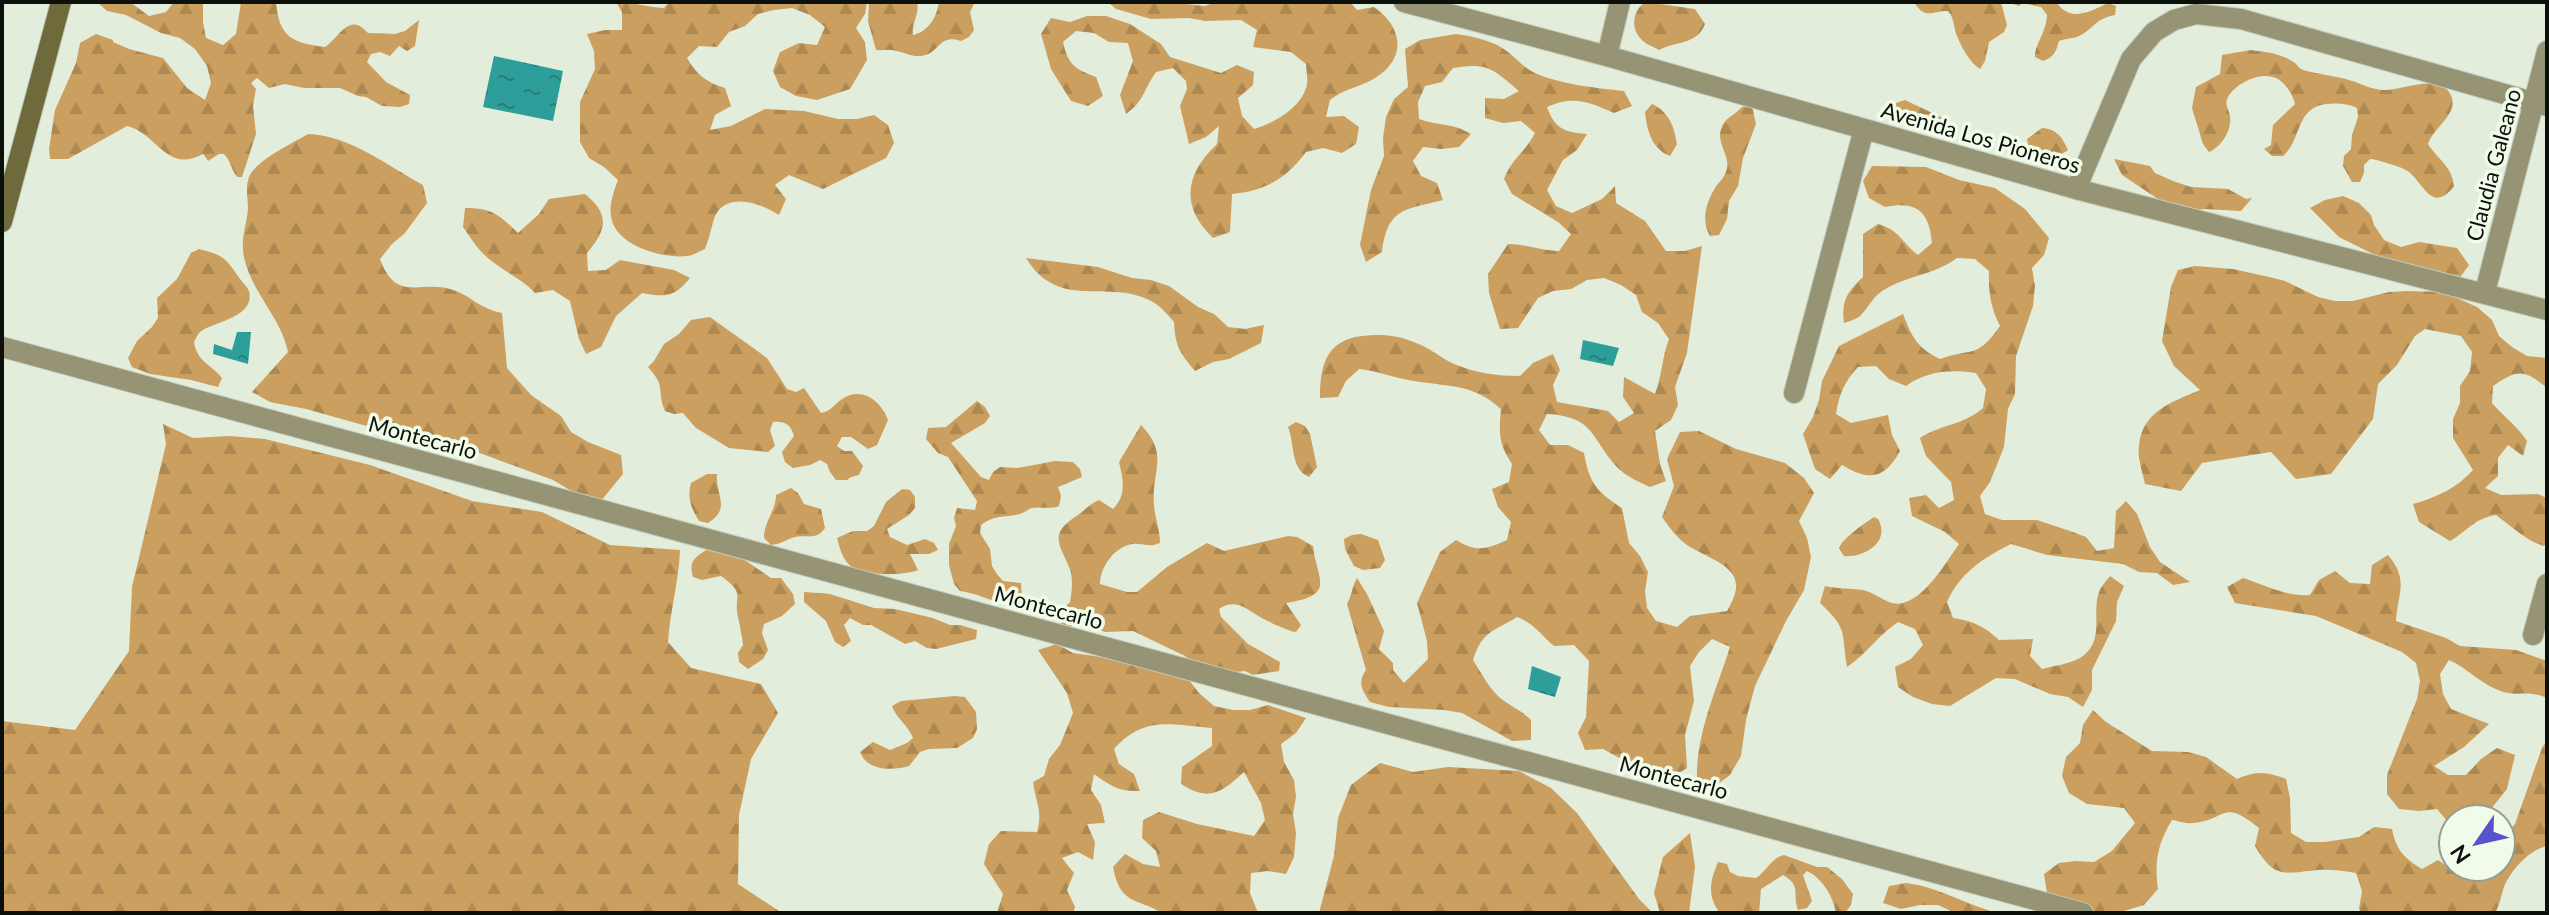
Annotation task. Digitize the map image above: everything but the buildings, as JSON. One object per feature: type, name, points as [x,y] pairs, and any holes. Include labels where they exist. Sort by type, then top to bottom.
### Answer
[{"type":"main road","points":[[2,222],[61,2]]},
{"type":"street","name":"Avenida Los Pioneros","points":[[1404,2],[2076,189],[2547,310]]},
{"type":"street","points":[[1607,56],[1620,2]]},
{"type":"street","points":[[2076,189],[2131,59],[2154,32],[2174,20],[2196,14],[2241,19],[2540,104]]},
{"type":"street","name":"Claudia Galeano","points":[[2485,292],[2540,104],[2547,51]]},
{"type":"street","points":[[1794,393],[1864,129]]},
{"type":"street","name":"Montecarlo","points":[[2,347],[2083,913]]},
{"type":"street","points":[[2533,635],[2547,584]]},
{"type":"green space","points":[[97,2],[130,2],[149,16],[166,12],[174,2],[203,2],[206,38],[223,45],[236,34],[241,2],[276,2],[280,23],[289,36],[325,47],[350,25],[355,24],[368,33],[395,34],[405,31],[419,20],[415,46],[407,51],[399,46],[390,56],[380,52],[371,54],[367,62],[386,82],[410,95],[409,104],[382,106],[340,88],[304,88],[285,84],[269,88],[257,78],[251,83],[256,89],[253,106],[256,134],[242,177],[237,177],[224,154],[208,161],[202,152],[190,159],[180,159],[127,126],[68,159],[50,159],[55,110],[76,63],[80,43],[96,34],[129,49],[163,58],[187,88],[205,100],[211,83],[207,66],[195,49],[180,38],[161,33],[126,15],[107,11]]},
{"type":"green space","points":[[616,2],[664,8],[669,2],[867,2],[865,14],[856,28],[865,42],[867,60],[850,89],[817,100],[796,96],[780,87],[773,71],[780,52],[799,43],[817,45],[825,27],[810,15],[792,8],[758,14],[745,26],[729,32],[717,47],[699,46],[687,58],[703,77],[725,88],[731,106],[715,115],[710,130],[731,126],[765,109],[804,111],[838,119],[874,115],[888,125],[894,143],[886,158],[823,189],[789,175],[775,185],[786,199],[779,215],[753,203],[726,204],[714,219],[705,249],[692,255],[665,255],[630,242],[614,226],[611,216],[611,202],[618,180],[589,158],[580,142],[580,102],[595,69],[594,51],[587,34],[622,30],[622,12]]},
{"type":"green space","points":[[869,2],[917,2],[913,35],[931,23],[939,2],[975,2],[970,12],[974,30],[961,41],[948,40],[921,56],[876,50],[868,21]]},
{"type":"green space","points":[[1108,2],[1167,2],[1205,6],[1216,2],[1350,2],[1357,10],[1374,7],[1391,23],[1397,52],[1386,70],[1375,78],[1330,100],[1326,117],[1344,116],[1359,127],[1356,144],[1342,153],[1323,148],[1306,152],[1291,170],[1274,182],[1255,190],[1232,194],[1230,232],[1213,238],[1195,214],[1191,190],[1199,166],[1217,144],[1219,126],[1206,137],[1189,144],[1180,106],[1187,89],[1186,81],[1173,68],[1156,72],[1140,100],[1126,114],[1120,95],[1133,61],[1128,43],[1109,42],[1094,33],[1076,31],[1063,42],[1067,56],[1078,68],[1096,77],[1103,96],[1088,106],[1071,101],[1051,69],[1041,34],[1051,18],[1070,22],[1087,16],[1106,16],[1130,24],[1161,44],[1170,57],[1221,73],[1237,65],[1254,72],[1253,85],[1238,98],[1242,116],[1254,129],[1279,118],[1300,100],[1307,84],[1306,64],[1291,52],[1253,47],[1257,30],[1241,20],[1151,19],[1116,9]]},
{"type":"green space","points":[[1646,2],[1695,9],[1705,24],[1697,36],[1659,50],[1643,41],[1635,30],[1636,14]]},
{"type":"green space","points":[[1914,2],[2001,2],[2007,25],[2004,32],[1989,42],[1980,69],[1964,50],[1948,11],[1925,13]]},
{"type":"green space","points":[[2007,2],[2056,2],[2074,14],[2108,3],[2116,6],[2115,15],[2103,19],[2079,36],[2059,41],[2054,54],[2043,61],[2035,57],[2047,15],[2041,7]]},
{"type":"green space","points":[[1456,34],[1497,45],[1529,70],[1554,80],[1624,91],[1632,106],[1614,113],[1581,101],[1565,101],[1547,107],[1561,128],[1587,134],[1577,150],[1563,160],[1547,190],[1556,206],[1572,213],[1602,199],[1615,186],[1616,203],[1645,221],[1666,251],[1685,251],[1702,246],[1687,353],[1675,387],[1678,405],[1671,420],[1655,431],[1666,481],[1650,487],[1625,474],[1584,424],[1575,419],[1547,414],[1539,430],[1550,445],[1568,445],[1584,453],[1596,486],[1622,508],[1629,543],[1648,572],[1645,591],[1647,608],[1656,621],[1677,627],[1690,616],[1727,611],[1736,585],[1728,569],[1683,542],[1662,517],[1674,486],[1667,459],[1680,432],[1699,431],[1736,449],[1785,463],[1804,478],[1814,493],[1799,521],[1811,557],[1804,590],[1755,686],[1741,756],[1730,775],[1714,787],[1697,782],[1697,765],[1708,714],[1730,647],[1712,639],[1690,666],[1694,701],[1685,735],[1687,768],[1671,778],[1636,767],[1603,749],[1585,750],[1578,733],[1586,717],[1589,661],[1574,645],[1554,646],[1533,626],[1517,617],[1485,638],[1473,660],[1495,693],[1531,720],[1531,740],[1512,741],[1462,713],[1389,707],[1370,702],[1363,690],[1361,683],[1366,670],[1347,604],[1357,578],[1384,631],[1379,649],[1393,663],[1393,670],[1404,683],[1428,659],[1427,641],[1417,603],[1440,552],[1456,540],[1481,548],[1507,540],[1511,522],[1498,507],[1492,489],[1509,482],[1512,464],[1500,438],[1501,409],[1470,390],[1359,369],[1346,381],[1338,397],[1320,398],[1324,365],[1333,349],[1350,338],[1389,336],[1421,345],[1462,367],[1511,376],[1520,376],[1533,363],[1553,354],[1560,370],[1553,385],[1557,402],[1608,411],[1619,422],[1634,413],[1623,397],[1624,377],[1655,394],[1669,339],[1658,323],[1642,312],[1636,295],[1604,278],[1587,280],[1571,289],[1553,291],[1538,298],[1518,328],[1500,329],[1489,293],[1488,274],[1508,244],[1559,251],[1571,234],[1558,222],[1512,194],[1504,179],[1535,133],[1521,121],[1503,123],[1485,118],[1485,98],[1504,99],[1519,91],[1496,72],[1482,67],[1453,68],[1442,82],[1425,86],[1418,102],[1419,119],[1471,134],[1459,147],[1423,147],[1413,161],[1421,176],[1437,183],[1443,200],[1400,213],[1389,226],[1382,252],[1366,262],[1360,245],[1371,190],[1384,156],[1386,117],[1394,99],[1408,87],[1405,49],[1420,40]]},
{"type":"green space","points":[[2251,50],[2277,55],[2301,69],[2375,89],[2431,83],[2440,85],[2447,90],[2453,104],[2428,144],[2448,168],[2454,186],[2439,198],[2433,197],[2406,170],[2370,159],[2364,165],[2360,182],[2352,182],[2343,166],[2344,156],[2351,149],[2358,117],[2357,108],[2346,104],[2316,107],[2304,118],[2283,156],[2272,156],[2264,149],[2271,145],[2273,125],[2295,104],[2291,93],[2278,79],[2265,76],[2250,79],[2228,97],[2228,132],[2209,152],[2203,144],[2192,108],[2196,87],[2220,74],[2222,55]]},
{"type":"green space","points":[[1905,100],[1945,119],[1950,127],[1947,136],[1894,112],[1896,103]]},
{"type":"green space","points":[[1652,104],[1667,115],[1672,126],[1677,144],[1670,156],[1659,149],[1649,132],[1645,112]]},
{"type":"green space","points":[[1752,106],[1756,124],[1743,158],[1738,186],[1729,201],[1727,219],[1719,235],[1710,236],[1705,218],[1707,205],[1727,166],[1720,135],[1722,125],[1742,107]]},
{"type":"green space","points":[[2042,128],[2058,134],[2068,150],[2049,156],[2032,151],[2027,139]]},
{"type":"green space","points":[[308,134],[353,146],[423,185],[427,203],[405,233],[380,259],[387,273],[394,282],[403,286],[456,291],[488,309],[502,313],[507,368],[531,395],[561,416],[571,432],[621,455],[623,474],[600,502],[583,498],[553,480],[466,448],[395,434],[270,402],[252,392],[288,352],[244,257],[248,181],[253,171],[266,159]]},
{"type":"green space","points":[[2114,159],[2150,166],[2155,173],[2191,187],[2228,189],[2246,199],[2252,198],[2241,211],[2186,211],[2167,205],[2122,175]]},
{"type":"green space","points":[[1872,166],[1926,167],[1959,180],[1995,188],[2025,209],[2049,238],[2044,255],[2032,268],[2035,286],[2033,306],[2016,356],[2015,394],[2008,409],[2004,447],[1990,482],[1980,496],[1985,514],[2002,520],[2037,520],[2086,537],[2097,551],[2114,548],[2116,511],[2126,501],[2137,514],[2150,547],[2160,562],[2190,582],[2173,585],[2157,573],[2139,572],[2123,564],[2047,555],[2011,544],[1982,561],[1959,583],[1947,602],[1953,618],[1978,625],[1999,640],[2033,639],[2030,656],[2042,669],[2076,660],[2088,651],[2095,636],[2100,590],[2110,576],[2124,586],[2117,602],[2116,621],[2092,670],[2092,690],[2083,707],[2068,697],[2050,694],[2015,679],[1996,678],[1950,706],[1913,697],[1898,687],[1895,667],[1911,659],[1923,645],[1915,629],[1898,622],[1847,667],[1840,626],[1820,603],[1825,586],[1863,590],[1892,603],[1902,603],[1931,583],[1959,544],[1945,532],[1912,516],[1909,498],[1926,495],[1939,508],[1954,500],[1951,482],[1926,456],[1920,438],[1975,414],[1983,408],[1986,389],[1976,373],[1939,372],[1906,386],[1889,379],[1876,366],[1858,367],[1843,389],[1836,414],[1851,423],[1888,415],[1892,435],[1900,451],[1888,468],[1875,475],[1860,474],[1842,465],[1830,479],[1815,469],[1803,434],[1813,417],[1822,381],[1839,346],[1903,314],[1916,341],[1940,359],[1979,348],[2000,326],[1991,300],[1989,271],[1975,259],[1957,258],[1882,291],[1859,316],[1844,323],[1846,297],[1863,277],[1863,234],[1878,224],[1886,227],[1918,255],[1932,243],[1928,223],[1919,211],[1905,206],[1885,207],[1869,198],[1863,181]]},
{"type":"green space","points":[[585,194],[599,208],[603,222],[599,237],[587,253],[588,271],[606,270],[620,260],[674,270],[690,278],[674,293],[642,293],[616,316],[601,347],[586,354],[570,301],[553,290],[535,293],[484,255],[463,227],[465,208],[475,208],[495,214],[518,233],[539,214],[549,199]]},
{"type":"green space","points":[[2343,196],[2359,203],[2371,215],[2384,240],[2401,247],[2419,242],[2457,248],[2469,265],[2458,280],[2424,268],[2388,264],[2339,237],[2310,208]]},
{"type":"green space","points":[[199,249],[226,260],[249,291],[246,307],[231,318],[200,332],[194,342],[201,358],[222,378],[218,387],[150,374],[132,367],[128,358],[137,341],[158,318],[157,298],[177,279],[191,253]]},
{"type":"green space","points":[[1026,258],[1098,267],[1169,286],[1198,307],[1214,314],[1228,327],[1245,329],[1264,325],[1261,343],[1195,371],[1179,349],[1174,322],[1155,303],[1135,295],[1069,289],[1053,284],[1039,274]]},
{"type":"green space","points":[[2195,266],[2233,269],[2285,281],[2318,297],[2335,301],[2353,301],[2389,292],[2444,292],[2477,307],[2492,320],[2499,336],[2512,347],[2527,356],[2547,358],[2547,388],[2532,377],[2521,374],[2509,376],[2493,386],[2492,403],[2527,441],[2523,456],[2508,445],[2498,458],[2498,476],[2485,488],[2501,495],[2538,494],[2547,498],[2547,544],[2543,546],[2529,539],[2496,515],[2476,522],[2450,541],[2419,522],[2413,504],[2446,491],[2473,470],[2453,438],[2453,419],[2460,403],[2460,386],[2470,371],[2472,352],[2461,336],[2425,329],[2415,336],[2397,365],[2378,384],[2373,419],[2331,474],[2296,479],[2271,452],[2202,463],[2181,491],[2145,484],[2139,451],[2146,424],[2160,409],[2200,390],[2174,366],[2162,341],[2171,287],[2178,270]]},
{"type":"green space","points":[[710,317],[767,358],[787,389],[796,392],[804,388],[821,413],[849,395],[857,394],[870,398],[881,407],[888,420],[877,445],[868,449],[851,437],[842,437],[837,446],[844,451],[852,451],[863,466],[859,475],[836,480],[827,464],[820,460],[793,468],[785,462],[782,452],[794,436],[784,423],[773,422],[770,430],[775,446],[768,452],[729,448],[696,428],[683,413],[665,411],[659,384],[648,367],[664,344],[679,334],[691,320]]},
{"type":"green space","points":[[977,401],[990,416],[985,423],[951,443],[981,477],[989,480],[1000,467],[1018,468],[1055,461],[1073,462],[1080,469],[1082,477],[1058,487],[1061,496],[1059,506],[1032,508],[1020,514],[991,519],[981,525],[980,533],[990,549],[992,566],[997,574],[1003,581],[1021,583],[1022,599],[1014,602],[999,602],[960,591],[954,584],[949,565],[949,544],[956,526],[954,518],[957,508],[975,510],[977,501],[948,457],[938,453],[926,439],[928,428],[946,427]]},
{"type":"green space","points":[[1296,422],[1305,426],[1310,434],[1317,467],[1309,477],[1299,468],[1294,455],[1288,427]]},
{"type":"green space","points":[[163,424],[193,438],[229,436],[265,439],[370,465],[472,501],[542,512],[610,545],[680,550],[668,642],[691,668],[761,684],[778,713],[751,759],[739,815],[738,884],[782,913],[2,913],[2,721],[75,730],[129,651],[132,587],[166,444]]},
{"type":"green space","points":[[1141,425],[1155,445],[1157,455],[1154,505],[1160,543],[1133,544],[1120,549],[1106,564],[1100,584],[1137,592],[1167,567],[1207,543],[1224,551],[1288,536],[1297,537],[1313,546],[1320,585],[1312,596],[1286,603],[1301,625],[1296,632],[1241,606],[1231,604],[1219,609],[1221,617],[1248,644],[1280,662],[1279,671],[1253,675],[1245,671],[1227,673],[1200,669],[1185,656],[1133,631],[1105,632],[1088,625],[1061,624],[1057,615],[1070,602],[1072,581],[1059,534],[1069,522],[1099,500],[1113,509],[1117,504],[1123,487],[1119,462]]},
{"type":"green space","points":[[707,474],[717,474],[721,501],[719,512],[708,523],[699,521],[689,493],[691,483]]},
{"type":"green space","points":[[791,488],[804,504],[821,509],[825,528],[814,536],[797,537],[771,545],[764,538],[776,495]]},
{"type":"green space","points":[[902,489],[910,490],[915,497],[915,508],[887,529],[890,537],[907,545],[925,539],[934,543],[938,550],[929,554],[910,554],[918,570],[912,572],[875,573],[852,567],[844,558],[837,538],[853,531],[867,531],[874,526],[886,502]]},
{"type":"green space","points":[[1874,517],[1881,527],[1878,541],[1867,551],[1844,556],[1839,548],[1841,544]]},
{"type":"green space","points":[[1361,534],[1378,540],[1385,560],[1380,568],[1363,570],[1354,566],[1345,549],[1344,539]]},
{"type":"green space","points":[[708,549],[736,554],[771,578],[781,578],[793,594],[795,604],[782,616],[764,624],[762,633],[768,650],[763,659],[748,669],[739,662],[738,653],[743,645],[734,587],[721,576],[702,580],[693,577],[691,567],[694,560]]},
{"type":"green space","points":[[2388,555],[2398,572],[2400,594],[2396,621],[2460,646],[2516,650],[2547,661],[2547,698],[2498,690],[2449,660],[2440,674],[2443,694],[2451,709],[2489,724],[2464,747],[2434,766],[2448,775],[2466,775],[2497,748],[2515,755],[2507,789],[2496,803],[2437,803],[2437,809],[2399,809],[2387,794],[2387,775],[2417,699],[2420,681],[2416,663],[2402,652],[2316,616],[2235,603],[2227,587],[2243,578],[2284,592],[2310,595],[2319,580],[2335,571],[2350,583],[2370,584],[2372,565]]},
{"type":"green space","points":[[804,592],[830,594],[874,608],[895,609],[960,625],[977,630],[976,639],[936,649],[927,648],[915,641],[905,644],[871,625],[863,625],[850,618],[844,625],[851,641],[843,647],[835,642],[826,621],[804,602]]},
{"type":"green space","points":[[1057,644],[1073,653],[1186,676],[1214,706],[1250,710],[1268,705],[1306,718],[1296,733],[1281,744],[1284,762],[1294,780],[1296,797],[1293,814],[1296,833],[1294,857],[1286,874],[1268,871],[1251,873],[1250,893],[1258,913],[1162,913],[1130,898],[1120,888],[1113,867],[1125,854],[1143,864],[1160,867],[1156,851],[1142,838],[1143,820],[1159,812],[1254,836],[1265,820],[1261,803],[1244,772],[1214,793],[1199,793],[1181,784],[1182,767],[1212,746],[1212,728],[1171,724],[1136,731],[1114,749],[1119,764],[1134,774],[1140,791],[1116,787],[1094,774],[1091,790],[1101,805],[1105,823],[1087,824],[1095,842],[1093,860],[1078,852],[1062,858],[1074,873],[1067,890],[1075,907],[1073,913],[997,913],[1003,894],[984,864],[989,844],[1001,831],[1037,832],[1039,812],[1033,782],[1044,776],[1049,759],[1060,745],[1073,713],[1067,693],[1038,650]]},
{"type":"green space","points":[[965,697],[976,712],[977,729],[973,738],[957,748],[920,752],[909,766],[902,768],[881,768],[863,758],[860,752],[873,742],[890,750],[913,738],[892,706],[901,701]]},
{"type":"green space","points":[[2093,710],[2106,722],[2152,751],[2188,752],[2206,757],[2237,779],[2262,773],[2286,779],[2291,833],[2306,842],[2324,842],[2359,837],[2374,827],[2392,829],[2399,848],[2416,865],[2422,869],[2437,861],[2437,883],[2506,883],[2495,913],[2362,913],[2359,909],[2362,891],[2356,873],[2328,870],[2281,872],[2268,865],[2255,846],[2259,828],[2230,812],[2192,823],[2172,820],[2158,853],[2158,889],[2144,905],[2117,913],[2060,913],[2047,893],[2044,874],[2059,863],[2094,862],[2112,851],[2135,823],[2124,808],[2087,804],[2069,793],[2062,776],[2066,757],[2080,743],[2083,725]]},
{"type":"green space","points":[[2547,740],[2547,846],[2527,856],[2517,867],[2517,818]]},
{"type":"green space","points":[[1380,763],[1413,772],[1448,767],[1519,771],[1551,788],[1577,813],[1639,899],[1653,913],[1319,913],[1334,856],[1338,818],[1351,785]]},
{"type":"green space","points":[[1690,833],[1695,867],[1689,913],[1660,913],[1654,893],[1663,857]]},
{"type":"green space","points":[[1784,855],[1817,867],[1827,867],[1842,879],[1853,894],[1851,905],[1845,913],[1836,913],[1826,888],[1807,871],[1803,875],[1812,901],[1807,908],[1798,910],[1795,886],[1783,875],[1761,889],[1759,913],[1719,912],[1711,888],[1718,862],[1727,864],[1730,872],[1738,876],[1756,878]]},
{"type":"green space","points":[[1906,883],[1930,888],[1998,913],[1955,913],[1938,905],[1901,909],[1883,903],[1889,886]]},
{"type":"water","points":[[494,56],[563,71],[553,121],[483,107]]},
{"type":"water","points":[[237,332],[251,332],[248,364],[213,354],[214,344],[232,350]]},
{"type":"water","points":[[1583,340],[1619,348],[1613,366],[1580,359]]},
{"type":"water","points":[[1532,666],[1561,677],[1555,697],[1528,689]]}]
